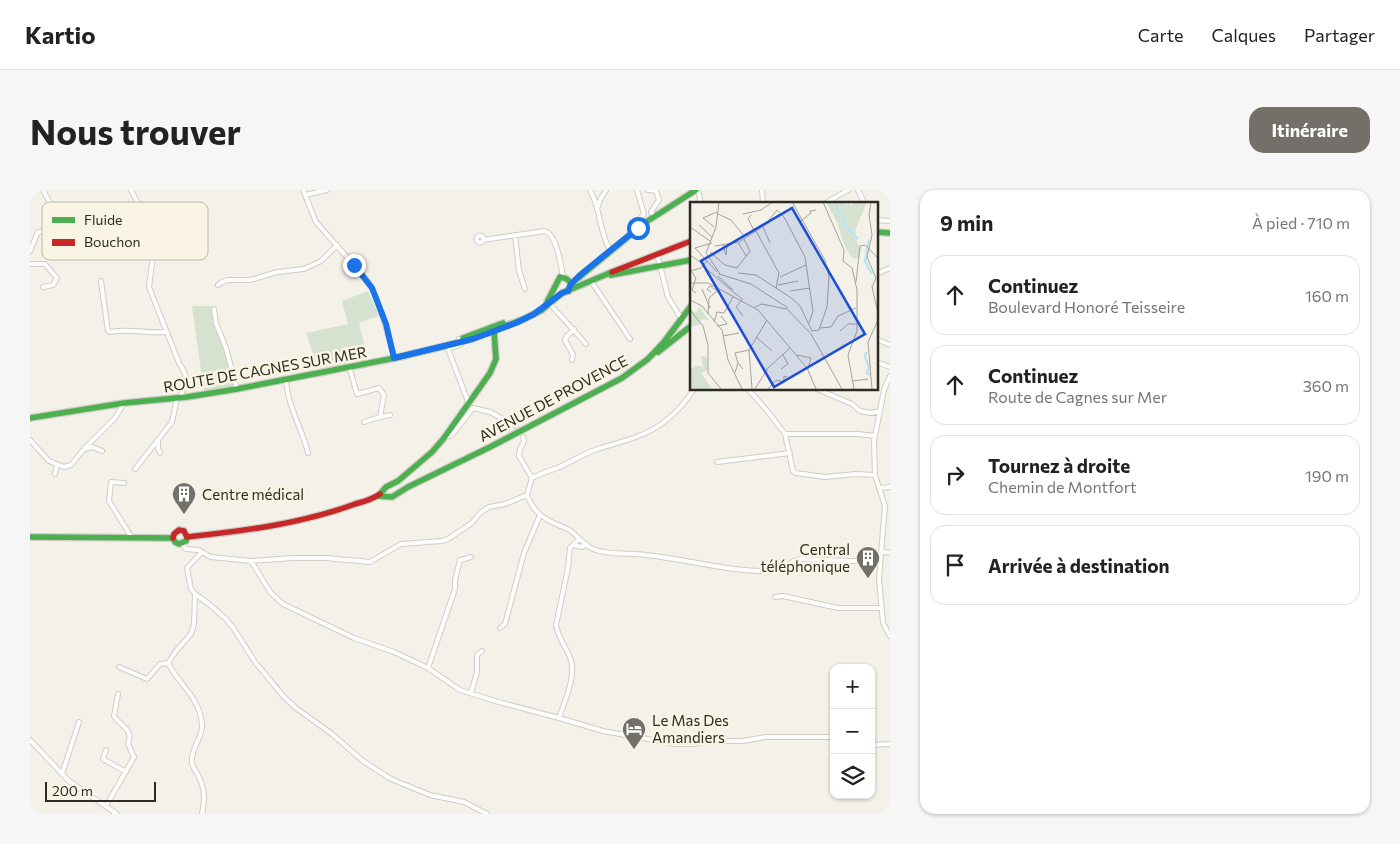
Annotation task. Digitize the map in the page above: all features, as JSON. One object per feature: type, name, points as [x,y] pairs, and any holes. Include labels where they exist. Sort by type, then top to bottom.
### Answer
[{"type":"main road","points":[[568,280],[580,275],[653,215],[695,190]]},
{"type":"main road","points":[[621,271],[656,254],[690,241]]},
{"type":"main road","points":[[555,288],[565,292],[594,279],[621,271],[690,260]]},
{"type":"main road","points":[[590,267],[589,277],[594,279]]},
{"type":"main road","name":"ROUTE DE CAGNES SUR MER","points":[[460,341],[470,335],[533,312],[550,299],[558,279],[568,280]]},
{"type":"main road","points":[[568,280],[579,286]]},
{"type":"main road","points":[[565,292],[568,280]]},
{"type":"main road","name":"ROUTE DE CAGNES SUR MER","points":[[30,418],[124,403],[179,398],[238,389],[394,358],[460,341],[524,319],[550,304],[565,292]]},
{"type":"main road","name":"AVENUE DE PROVENCE","points":[[382,495],[392,497],[396,487],[408,487],[457,464],[622,378],[648,359],[664,342],[690,307]]},
{"type":"main road","points":[[470,335],[491,331],[533,312]]},
{"type":"main road","points":[[648,359],[672,343],[690,327]]},
{"type":"main road","points":[[187,537],[222,534],[293,522],[345,508],[382,495],[389,485],[396,487],[444,438],[494,366],[496,344],[491,331]]},
{"type":"main road","points":[[173,538],[174,534],[179,530],[184,531],[187,537]]},
{"type":"main road","points":[[30,537],[173,538]]},
{"type":"main road","points":[[173,538],[175,542],[182,544],[186,541],[187,537]]},
{"type":"street","points":[[43,190],[50,202]]},
{"type":"street","points":[[131,190],[137,202]]},
{"type":"street","points":[[327,190],[304,192],[316,222],[338,245],[372,288],[386,324],[394,358]]},
{"type":"street","points":[[590,190],[598,208],[606,243],[610,250]]},
{"type":"street","points":[[598,208],[606,190]]},
{"type":"street","points":[[637,190],[644,214],[636,223],[638,228]]},
{"type":"street","points":[[648,190],[656,191],[659,200],[652,208],[651,212],[653,215]]},
{"type":"street","points":[[695,190],[699,202]]},
{"type":"street","points":[[827,202],[848,190]]},
{"type":"street","points":[[859,191],[865,190]]},
{"type":"street","points":[[30,251],[38,232],[42,231]]},
{"type":"street","points":[[483,240],[545,231],[550,233],[568,280]]},
{"type":"street","points":[[515,235],[519,270],[525,289]]},
{"type":"street","points":[[218,285],[228,280],[250,280],[277,272],[304,269],[321,261],[338,245]]},
{"type":"street","points":[[656,254],[668,296],[679,315]]},
{"type":"street","points":[[135,469],[158,442],[174,417],[187,379],[187,374],[179,364],[149,288],[152,260]]},
{"type":"street","points":[[30,264],[45,264],[57,278],[54,285],[43,287]]},
{"type":"street","points":[[878,273],[890,268]]},
{"type":"street","points":[[594,279],[630,339]]},
{"type":"street","points":[[101,281],[108,331],[122,329],[159,333],[167,332]]},
{"type":"street","points":[[550,304],[574,328],[586,344]]},
{"type":"street","points":[[214,309],[216,323],[226,348],[238,389]]},
{"type":"street","points":[[685,321],[690,325]]},
{"type":"street","points":[[572,360],[573,355],[565,340],[574,328]]},
{"type":"street","points":[[878,340],[890,345]]},
{"type":"street","points":[[460,341],[460,345],[448,349],[469,404]]},
{"type":"street","points":[[878,363],[890,367]]},
{"type":"street","points":[[349,366],[357,394],[379,388],[382,391],[385,400],[380,417]]},
{"type":"street","points":[[890,376],[884,390],[875,436],[875,476],[885,506],[879,562],[881,608],[883,623],[890,636]]},
{"type":"street","points":[[286,379],[286,388],[299,428],[305,438],[308,453]]},
{"type":"street","points":[[532,478],[594,450],[637,437],[655,428],[684,405],[693,390]]},
{"type":"street","points":[[749,390],[785,434],[793,471],[825,477],[856,474],[875,476]]},
{"type":"street","points":[[819,390],[852,404],[860,411],[871,413],[880,411]]},
{"type":"street","points":[[30,440],[49,460],[64,467],[71,465],[114,418],[124,403]]},
{"type":"street","points":[[444,438],[452,435],[474,408],[490,412],[516,426]]},
{"type":"street","points":[[364,422],[390,415]]},
{"type":"street","points":[[785,434],[858,434],[875,436]]},
{"type":"street","points":[[523,437],[524,441],[519,456],[532,478],[527,495],[532,507],[551,522],[572,531],[578,539],[597,551],[647,555],[713,566],[762,571],[781,570],[792,560],[801,558],[879,562]]},
{"type":"street","points":[[158,442],[160,453]]},
{"type":"street","points":[[84,449],[93,447],[102,451]]},
{"type":"street","points":[[717,462],[790,453]]},
{"type":"street","points":[[55,474],[57,464]]},
{"type":"street","points":[[124,483],[112,482],[110,501],[132,538]]},
{"type":"street","points":[[880,488],[890,487]]},
{"type":"street","points":[[182,544],[186,549],[202,552],[211,557],[250,561],[326,558],[370,562],[401,544],[448,539],[472,523],[484,510],[527,495]]},
{"type":"street","points":[[500,628],[505,624],[524,553],[540,515]]},
{"type":"street","points":[[560,718],[571,680],[571,664],[556,625],[568,568],[570,548],[578,539]]},
{"type":"street","points":[[573,545],[582,547],[585,544]]},
{"type":"street","points":[[202,552],[187,568],[191,589],[230,624],[255,662],[284,697],[363,761],[391,780],[430,795],[464,802],[487,814]]},
{"type":"street","points":[[881,552],[890,552]]},
{"type":"street","points":[[428,668],[455,589],[455,580],[460,560],[472,557]]},
{"type":"street","points":[[250,561],[270,593],[283,604],[354,638],[394,652],[428,668],[460,690],[495,701],[603,731],[676,744],[722,740],[743,742],[765,737],[830,737]]},
{"type":"street","points":[[119,666],[147,679],[160,664],[168,663],[192,634],[195,594]]},
{"type":"street","points":[[775,597],[783,596],[838,608],[881,608]]},
{"type":"street","points":[[471,693],[477,672],[477,655],[482,651]]},
{"type":"street","points":[[168,663],[174,674],[191,694],[197,706],[202,726],[192,761],[204,789],[205,801],[202,814]]},
{"type":"street","points":[[106,806],[134,757],[128,744],[130,735],[114,716],[118,694]]},
{"type":"street","points":[[62,774],[79,722]]},
{"type":"street","points":[[30,740],[69,781],[117,814]]},
{"type":"street","points":[[875,745],[890,744]]},
{"type":"street","points":[[106,750],[104,758],[126,772]]},
{"type":"green space","points":[[368,291],[379,316],[359,323],[368,360],[318,368],[306,333],[348,324],[342,301]]},
{"type":"green space","points":[[192,306],[211,306],[214,323],[223,343],[234,386],[204,392]]},
{"type":"traffic: fast","points":[[571,284],[646,222],[696,190]]},
{"type":"traffic: fast","points":[[878,232],[890,233]]},
{"type":"traffic: fast","points":[[611,275],[690,260]]},
{"type":"traffic: fast","points":[[30,418],[124,403],[187,397],[237,389],[395,358],[458,343],[524,319],[542,310],[562,293],[612,272]]},
{"type":"traffic: fast","points":[[547,302],[560,277],[569,281],[571,286],[569,291]]},
{"type":"traffic: fast","points":[[378,496],[392,497],[408,487],[490,447],[622,378],[648,359],[664,342],[690,307]]},
{"type":"traffic: fast","points":[[463,338],[503,323]]},
{"type":"traffic: fast","points":[[658,352],[690,327]]},
{"type":"traffic: fast","points":[[380,494],[386,487],[398,481],[432,452],[490,373],[496,359],[494,331]]},
{"type":"traffic: fast","points":[[30,537],[173,538]]},
{"type":"traffic: fast","points":[[173,538],[179,544],[186,541],[187,537]]},
{"type":"traffic: jam","points":[[612,272],[690,241]]},
{"type":"traffic: jam","points":[[187,537],[293,522],[335,511],[380,494]]},
{"type":"traffic: jam","points":[[173,538],[174,534],[179,530],[184,531],[187,537]]},
{"type":"place","name":"Centre médical","points":[[184,515]]},
{"type":"place","name":"Central téléphonique","points":[[868,579]]},
{"type":"place","name":"Le Mas Des Amandiers","points":[[634,750]]},
{"type":"route","points":[[354,265],[372,288],[386,324],[394,358],[473,339],[516,323],[534,314],[550,304],[562,293],[568,291],[571,284],[580,275],[638,228]]}]
